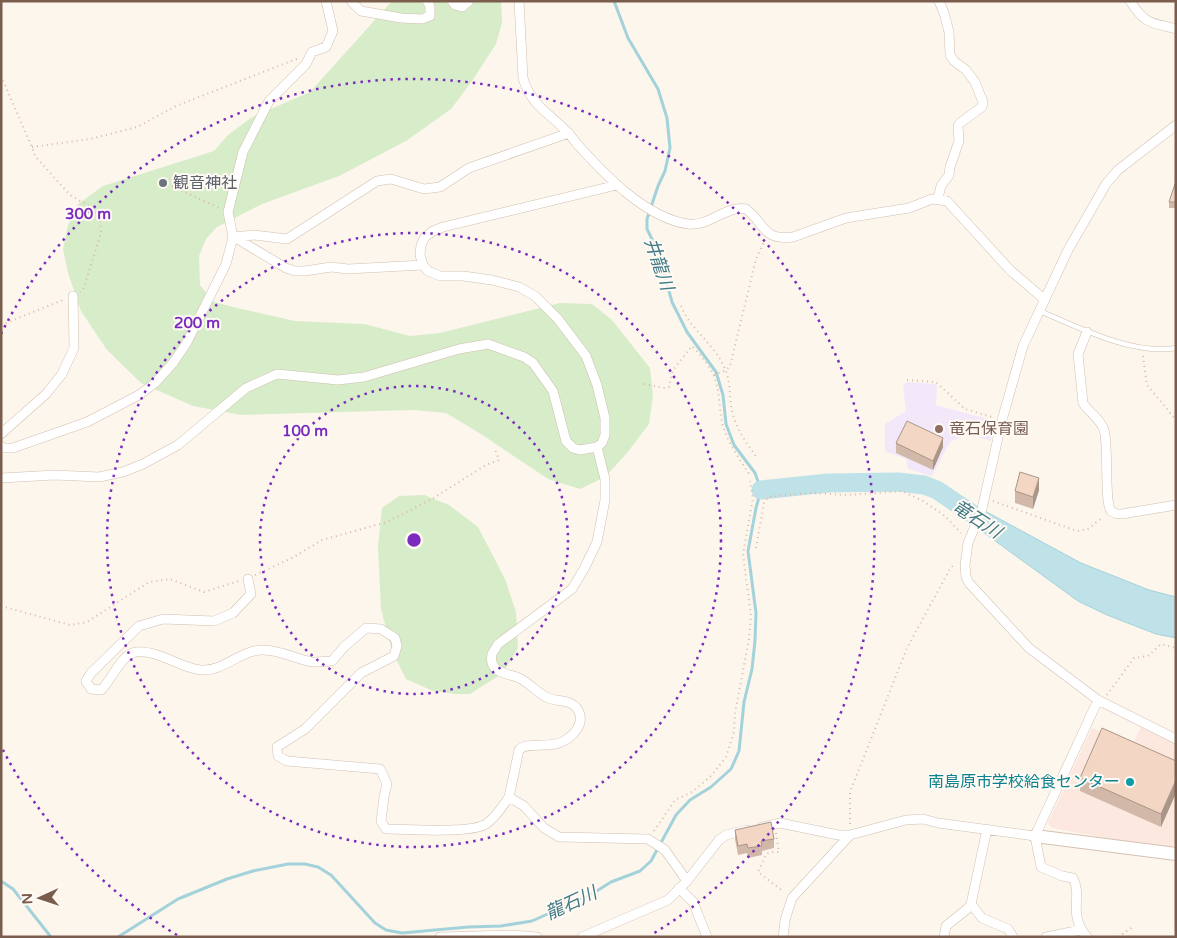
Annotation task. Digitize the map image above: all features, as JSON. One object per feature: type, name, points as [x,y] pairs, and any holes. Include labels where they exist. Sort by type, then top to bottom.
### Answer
[{"type":"street","points":[[1,446],[2,448],[14,448],[87,422],[139,395],[155,383],[173,363],[186,344],[226,264],[234,236],[228,212],[243,152],[269,101],[306,64],[312,52],[326,48],[333,32],[326,1]]},
{"type":"street","points":[[352,1],[361,11],[402,18],[422,19],[430,16],[430,6],[427,1]]},
{"type":"street","points":[[452,1],[455,5],[462,7],[469,1]]},
{"type":"street","points":[[519,1],[523,78],[526,89],[534,102],[569,133],[584,152],[616,185],[649,209],[680,223],[702,224],[741,208],[750,212],[762,228],[770,234],[785,238],[793,237],[846,218],[909,208],[938,198],[946,201],[1010,270],[1045,300]]},
{"type":"street","points":[[938,198],[941,186],[950,176],[950,167],[958,140],[958,126],[982,107],[983,102],[975,82],[966,70],[954,61],[950,54],[949,32],[939,1]]},
{"type":"street","points":[[1130,1],[1140,17],[1148,22],[1176,29]]},
{"type":"street","points":[[1174,128],[1118,170],[1106,184],[1068,250],[1022,346],[1002,420],[985,498],[970,540],[965,565],[969,584],[1029,648],[1100,701],[1176,739]]},
{"type":"street","points":[[234,236],[254,235],[287,239],[377,181],[391,179],[424,189],[440,188],[469,168],[569,133]]},
{"type":"street","points":[[1,478],[55,475],[98,477],[123,472],[143,464],[178,445],[246,388],[277,374],[338,380],[364,378],[458,349],[488,344],[533,362],[553,392],[566,440],[573,448],[580,450],[597,448],[602,444],[605,436],[605,418],[596,385],[586,356],[558,319],[535,296],[518,287],[482,278],[433,274],[423,265],[420,255],[421,245],[425,237],[438,229],[616,185]]},
{"type":"street","points":[[234,236],[286,268],[296,271],[330,266],[348,269],[423,265]]},
{"type":"street","points":[[1,434],[46,394],[62,374],[74,348],[73,296]]},
{"type":"street","points":[[1088,332],[1078,354],[1083,403],[1102,424],[1105,432],[1108,465],[1108,504],[1110,510],[1114,513],[1122,514],[1176,505]]},
{"type":"street","points":[[248,579],[251,594],[233,613],[214,621],[163,619],[139,626],[91,673],[86,681],[91,689],[100,690],[108,683],[125,657],[136,652],[152,654],[202,670],[213,669],[245,654],[264,650],[313,662],[332,661],[344,647],[366,628],[382,629],[394,638],[396,646],[394,656],[361,674],[305,729],[277,747],[278,756],[287,761],[380,769],[387,784],[382,821],[386,828],[473,829],[486,824],[503,807],[509,797],[521,748],[526,746],[555,745],[566,740],[580,723],[577,708],[571,703],[551,699],[518,678],[500,672],[493,665],[492,654],[498,644],[572,589],[584,569],[597,542],[605,500],[605,479],[597,448]]},
{"type":"street","points":[[1046,937],[1084,933],[1075,908],[1076,883],[1073,878],[1062,876],[1041,867],[1035,836],[1100,701]]},
{"type":"street","points":[[509,797],[524,806],[544,828],[559,837],[651,841],[663,849],[687,881]]},
{"type":"street","points":[[582,937],[668,900],[687,881],[719,840],[726,835],[774,824],[838,836],[850,835],[906,820],[923,820],[1176,854]]},
{"type":"street","points":[[944,937],[946,926],[967,910],[971,904],[987,829]]},
{"type":"street","points":[[783,937],[784,920],[792,898],[850,835]]},
{"type":"street","points":[[679,888],[693,902],[707,937]]},
{"type":"street","points":[[971,904],[982,918],[1008,929],[1013,937]]},
{"type":"street","points":[[440,937],[513,935],[537,937]]},
{"type":"lane","points":[[1040,310],[1088,332],[1141,349],[1176,348]]},
{"type":"path","points":[[32,147],[90,139],[137,127],[176,106],[312,52]]},
{"type":"path","points":[[1,76],[35,156],[70,195],[91,207],[100,221],[101,233],[83,290],[73,296],[1,325]]},
{"type":"path","points":[[172,186],[228,212]]},
{"type":"path","points":[[715,374],[724,371],[730,366],[756,259],[760,248],[770,234]]},
{"type":"path","points":[[681,306],[688,321],[705,338],[717,354],[724,371],[736,425],[744,441],[758,458]]},
{"type":"path","points":[[644,384],[664,388],[669,387],[673,370],[692,346],[715,374],[722,424],[749,474]]},
{"type":"path","points":[[1141,349],[1147,385],[1176,420]]},
{"type":"path","points":[[907,380],[936,382],[966,409],[1002,420]]},
{"type":"path","points":[[1,606],[70,625],[87,622],[149,582],[170,579],[204,592],[248,579],[262,570],[294,557],[322,540],[387,522],[432,499],[486,465],[499,460],[495,449]]},
{"type":"path","points":[[651,841],[675,800],[692,792],[711,776],[726,757],[734,732],[735,713],[750,638],[751,616],[743,554],[753,498],[750,481]]},
{"type":"path","points":[[756,548],[764,503],[768,497],[809,493],[848,495],[902,491],[923,501],[945,516],[970,540]]},
{"type":"path","points":[[985,498],[1077,531],[1088,529],[1110,510]]},
{"type":"path","points":[[850,835],[850,792],[907,648],[951,567],[957,564],[965,565]]},
{"type":"path","points":[[1100,701],[1134,658],[1148,656],[1161,644],[1176,648]]},
{"type":"path","points":[[774,824],[779,852],[766,854],[758,872],[792,898]]},
{"type":"path","points":[[1118,937],[1133,927]]},
{"type":"shaded area","name":"竜石保育園","points":[[907,382],[937,384],[936,405],[995,421],[991,441],[967,434],[950,442],[932,476],[908,469],[906,459],[885,451],[885,424],[906,411],[903,385]]},
{"type":"shaded area","points":[[1141,727],[1176,744],[1176,840],[1173,847],[1150,846],[1052,828],[1048,823],[1092,728],[1132,745]]},
{"type":"green space","points":[[392,1],[501,1],[502,23],[496,44],[451,109],[406,141],[339,176],[262,204],[217,227],[206,239],[199,256],[200,285],[214,302],[237,308],[295,321],[364,324],[410,336],[440,333],[560,303],[592,304],[612,320],[650,368],[653,395],[649,424],[627,453],[605,477],[580,489],[548,479],[446,413],[413,410],[241,415],[193,406],[141,383],[107,350],[81,311],[68,273],[63,249],[68,225],[78,204],[103,186],[214,151],[228,135],[252,117],[310,92]]},
{"type":"green space","points":[[424,495],[449,505],[478,527],[505,579],[516,612],[518,648],[503,673],[470,694],[433,691],[406,679],[392,651],[381,609],[378,547],[382,508],[399,496]]},
{"type":"water","points":[[983,510],[1081,563],[1149,590],[1176,597],[1176,638],[1156,634],[1107,615],[1078,601],[976,527]]},
{"type":"building","points":[[1176,181],[1176,202],[1169,202]]},
{"type":"building","points":[[907,421],[943,438],[933,461],[896,443]]},
{"type":"building","points":[[1020,472],[1039,478],[1033,497],[1015,491]]},
{"type":"building","name":"南島原市学校給食センター","points":[[1102,728],[1176,761],[1176,780],[1161,814],[1080,778]]},
{"type":"building","points":[[771,822],[774,839],[761,841],[762,846],[748,848],[747,844],[738,846],[735,830]]},
{"type":"waterway","name":"龍石川","points":[[118,937],[178,899],[227,879],[253,871],[288,864],[305,864],[318,867],[331,875],[375,923],[386,930],[402,933],[501,926],[532,921],[592,894],[611,882],[640,871],[651,861],[676,815],[690,800],[711,787],[731,769],[739,751],[744,702],[752,669],[756,613],[748,551],[761,490],[755,473],[734,445],[726,424],[723,395],[716,372],[687,332],[672,302],[659,254],[647,229],[647,219],[665,171],[670,148],[667,118],[658,89],[628,38],[614,1]]},
{"type":"waterway","name":"竜石川","points":[[761,490],[828,483],[898,482],[924,485],[937,490],[996,530]]},
{"type":"waterway","name":"龍石川","points":[[1,881],[13,889],[51,937]]},
{"type":"place","name":"観音神社","points":[[163,183]]},
{"type":"place","name":"竜石保育園","points":[[939,429]]},
{"type":"place","name":"南島原市学校給食センター","points":[[1130,782]]},
{"type":"water label","name":"井龍川","points":[[659,264]]}]
